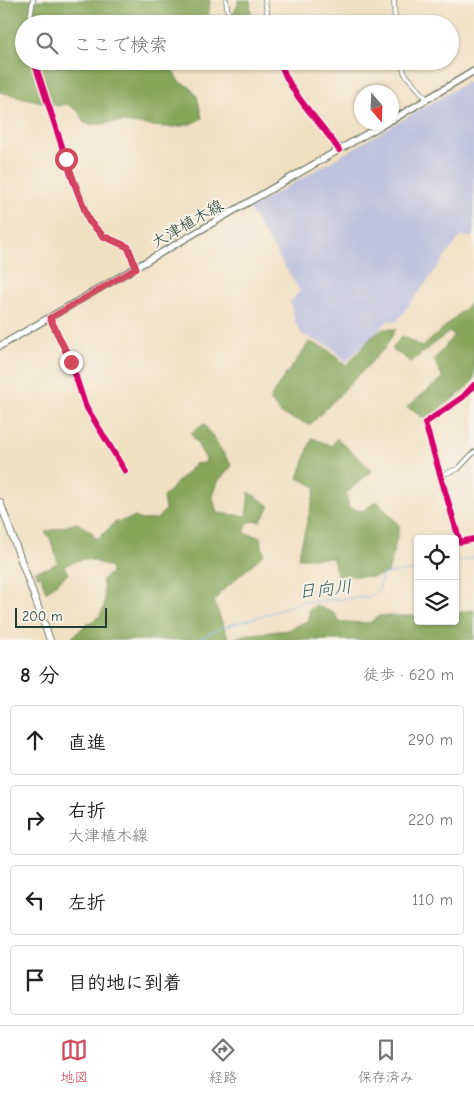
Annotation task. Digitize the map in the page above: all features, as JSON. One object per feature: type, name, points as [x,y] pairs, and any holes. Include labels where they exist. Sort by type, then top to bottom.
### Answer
[{"type":"highway","points":[[0,503],[50,640]]},
{"type":"highway","points":[[0,515],[45,640]]},
{"type":"main road","points":[[399,116],[474,71]]},
{"type":"main road","name":"大津植木線","points":[[0,346],[373,130]]},
{"type":"street","points":[[30,15],[33,0]]},
{"type":"street","points":[[226,0],[227,15]]},
{"type":"street","points":[[265,0],[268,15]]},
{"type":"street","points":[[394,0],[395,15]]},
{"type":"street","points":[[37,70],[73,180],[89,221],[103,236],[128,247],[136,268]]},
{"type":"street","points":[[283,70],[289,86],[324,127],[339,150]]},
{"type":"street","points":[[403,70],[427,99]]},
{"type":"street","points":[[50,318],[71,362],[86,405],[125,471]]},
{"type":"street","points":[[474,385],[463,397],[425,424],[460,542],[474,538]]},
{"type":"street","points":[[441,475],[458,469],[474,452]]},
{"type":"shaded area","points":[[474,78],[474,237],[461,236],[397,321],[388,321],[346,362],[331,347],[302,335],[295,322],[290,302],[300,291],[249,209],[385,130],[399,130],[399,122]]},
{"type":"green space","points":[[0,0],[210,0],[209,15],[15,15],[15,70],[173,70],[179,82],[190,87],[197,96],[202,118],[192,123],[172,127],[118,122],[89,124],[84,123],[79,112],[67,104],[58,106],[0,92]]},
{"type":"green space","points":[[238,0],[250,0],[251,15],[233,15],[238,5]]},
{"type":"green space","points":[[474,300],[474,379],[462,392],[425,419],[407,407],[443,378],[434,360],[455,334],[449,332],[411,362],[392,349],[402,336],[423,347]]},
{"type":"green space","points":[[383,329],[396,329],[384,349],[310,425],[281,414],[270,400],[309,342],[327,349],[346,366],[372,337]]},
{"type":"green space","points":[[204,424],[232,466],[219,480],[212,495],[217,513],[246,516],[249,492],[270,506],[261,521],[248,522],[244,533],[260,537],[264,554],[220,593],[214,602],[229,640],[70,640],[102,612],[104,594],[102,579],[111,573],[110,567],[88,559],[72,562],[64,566],[68,574],[46,592],[41,576],[38,576],[34,571],[48,568],[58,562],[50,538],[45,532],[77,523],[92,532],[95,538],[99,538],[114,523],[135,517],[141,520],[157,519],[165,510],[163,497],[195,464],[205,463],[206,459],[191,433]]},
{"type":"green space","points":[[312,438],[332,446],[337,438],[372,471],[346,493],[349,508],[363,511],[377,501],[400,526],[388,573],[372,577],[337,575],[333,558],[298,558],[316,487],[298,478]]},
{"type":"green space","points":[[316,605],[335,614],[339,622],[369,623],[379,616],[414,616],[414,625],[459,625],[459,612],[474,610],[474,640],[229,640],[244,635],[288,630],[309,620],[309,610]]},
{"type":"waterway","name":"日向川","points":[[459,562],[474,557]]},
{"type":"waterway","name":"日向川","points":[[197,640],[220,628],[301,602],[369,597],[379,589],[382,574],[414,570]]},
{"type":"cycle path","points":[[37,70],[73,180],[89,221],[103,236],[128,247],[136,268]]},
{"type":"cycle path","points":[[283,70],[298,97],[339,150]]},
{"type":"cycle path","points":[[50,318],[71,362],[85,405],[125,471]]},
{"type":"cycle path","points":[[474,385],[463,397],[425,423],[460,542],[474,539]]},
{"type":"route","points":[[66,159],[89,221],[103,236],[123,243],[128,247],[136,268],[50,318],[71,362]]}]
